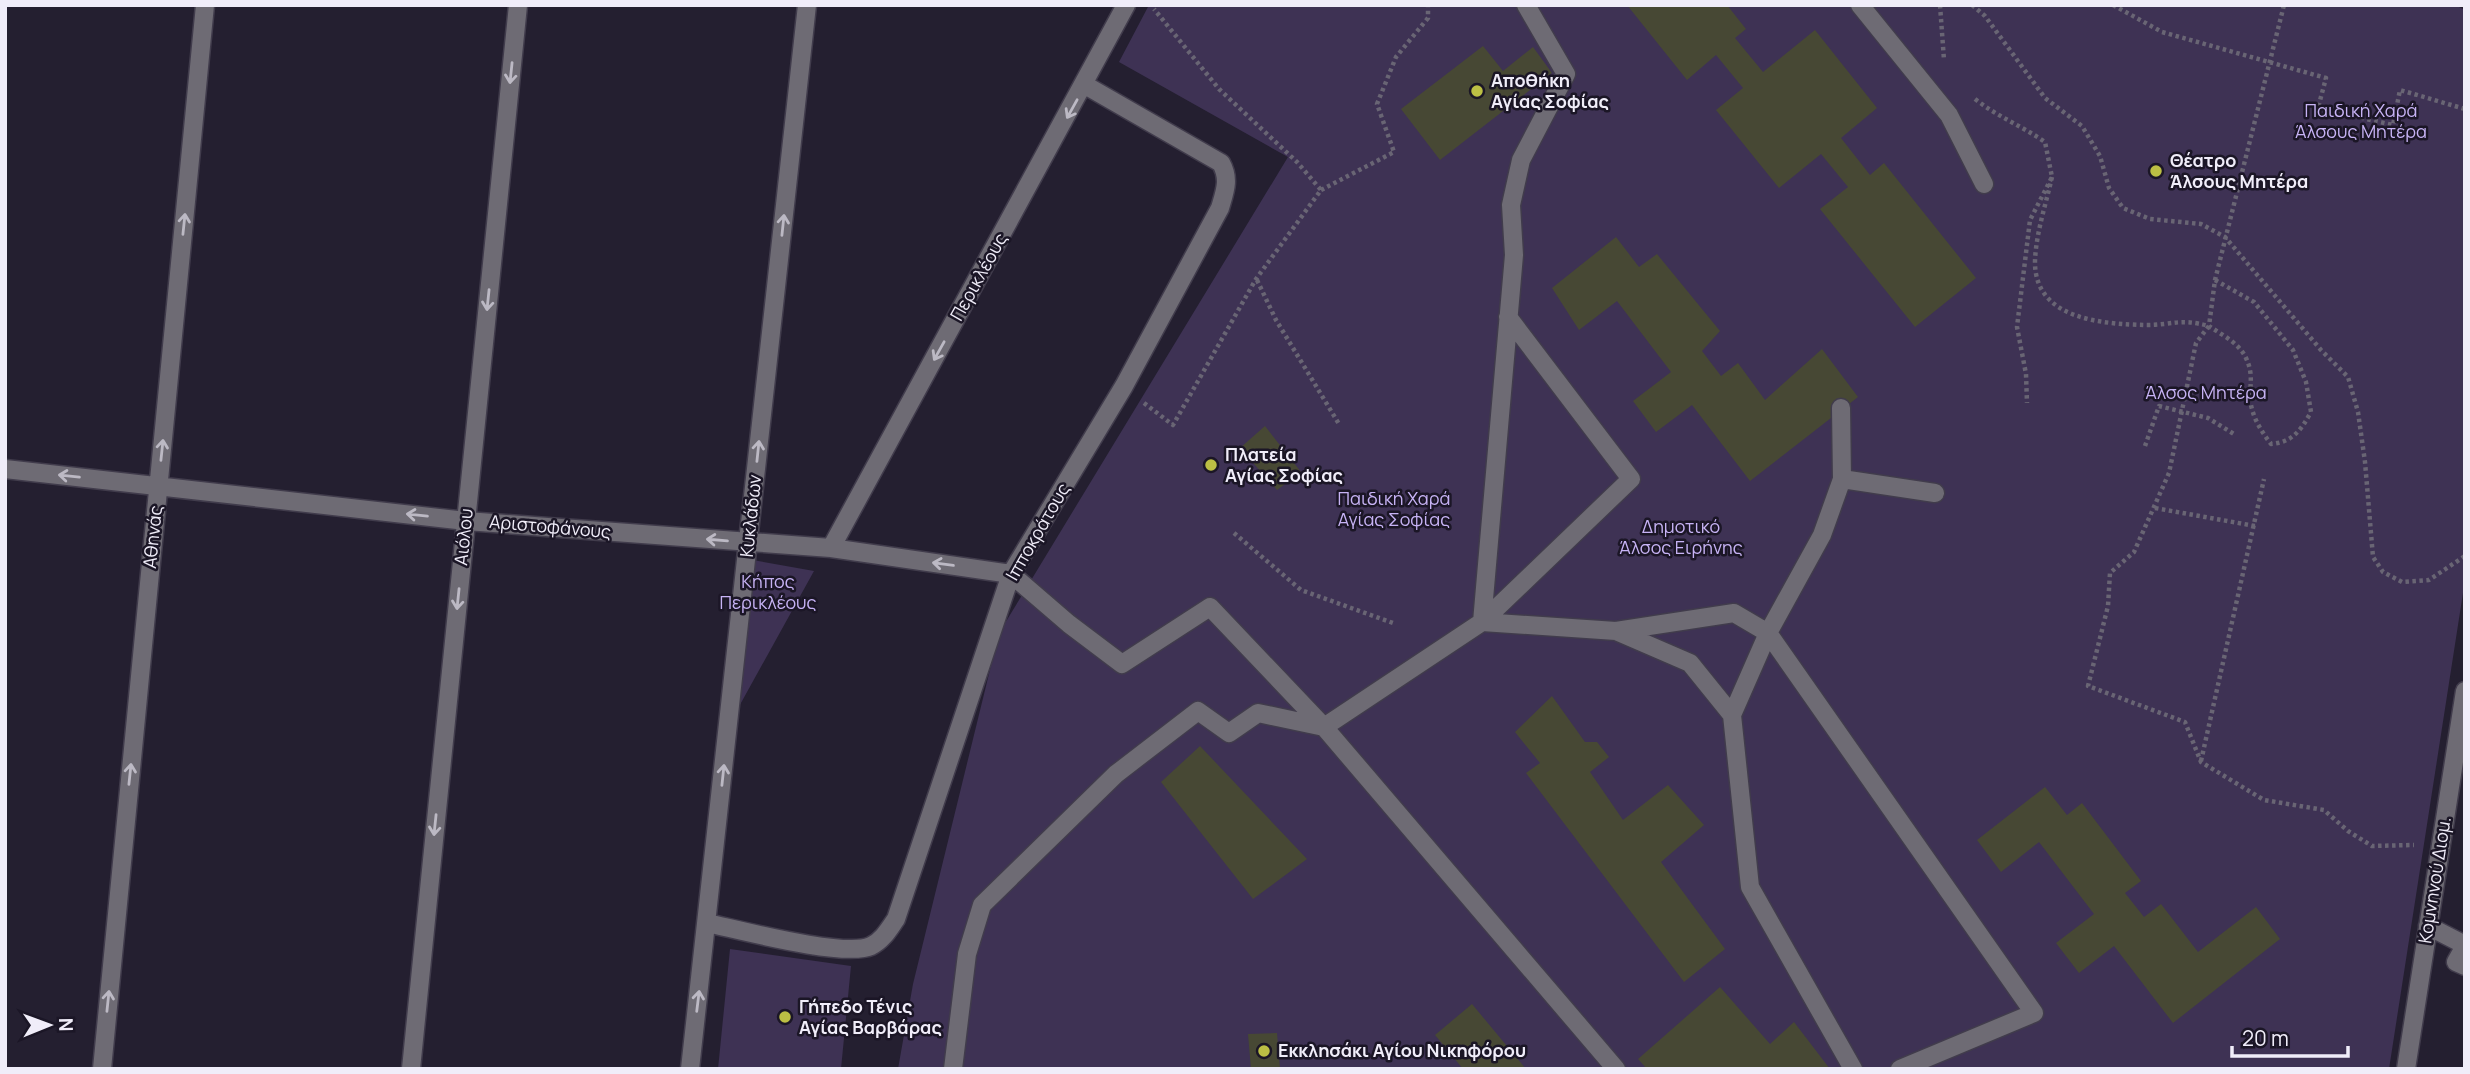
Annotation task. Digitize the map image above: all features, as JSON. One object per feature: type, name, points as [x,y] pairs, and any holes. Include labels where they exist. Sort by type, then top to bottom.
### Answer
[{"type":"street","name":"Αθηνάς","points":[[102,1069],[205,5]]},
{"type":"street","name":"Αιόλου","points":[[411,1069],[518,5]]},
{"type":"street","name":"Κυκλάδων","points":[[690,1069],[807,5]]},
{"type":"street","name":"Περικλέους","points":[[831,548],[1085,85],[1126,5]]},
{"type":"street","points":[[1482,622],[1514,255],[1511,205],[1521,160],[1566,74],[1526,5]]},
{"type":"street","points":[[1860,5],[1948,115],[1984,184]]},
{"type":"street","name":"Ιπποκράτους","points":[[707,923],[845,950],[872,946],[897,919],[1011,574],[1124,386],[1220,208],[1227,185],[1226,173],[1221,163],[1085,85]]},
{"type":"street","points":[[953,1069],[967,954],[982,905],[1116,774],[1198,711],[1229,733],[1258,713],[1324,727],[1482,622],[1631,480],[1508,317]]},
{"type":"street","points":[[1841,408],[1842,479],[1822,535],[1769,633],[1732,715],[1750,887],[1853,1069]]},
{"type":"street","name":"Αριστοφάνους","points":[[5,469],[466,520],[831,548],[1011,574]]},
{"type":"street","points":[[1842,479],[1935,493]]},
{"type":"street","points":[[1011,574],[1069,624],[1122,664],[1210,607],[1324,727],[1616,1069]]},
{"type":"street","points":[[1482,622],[1616,631],[1734,613],[1769,633],[2034,1013],[1900,1069]]},
{"type":"street","points":[[1616,631],[1690,663],[1732,715]]},
{"type":"street","name":"Κομνηνού Διομ.","points":[[2406,1069],[2439,853],[2459,761],[2465,691]]},
{"type":"street","points":[[2428,926],[2465,946],[2456,962],[2465,966]]},
{"type":"path","points":[[1321,190],[1394,152],[1377,104],[1396,57],[1428,18],[1428,5]]},
{"type":"path","points":[[1972,5],[1985,16],[2045,98],[2082,126],[2100,156],[2109,188],[2123,208],[2150,219],[2202,224],[2225,237],[2321,350],[2348,377],[2365,462],[2373,557],[2383,572],[2402,582],[2429,580],[2465,556]]},
{"type":"path","points":[[2113,5],[2162,32],[2326,78],[2318,108],[2393,125],[2400,90],[2465,109]]},
{"type":"path","points":[[2284,5],[2225,237],[2215,280],[2209,326],[2196,343],[2169,473],[2134,552],[2110,573],[2108,606],[2088,686],[2185,722],[2201,762],[2264,800],[2324,810],[2348,831],[2372,846],[2419,845],[2439,853]]},
{"type":"path","points":[[2052,177],[2035,263],[2044,293],[2066,314],[2105,324],[2150,325],[2185,320],[2209,326],[2234,343],[2245,356],[2253,381],[2250,404],[2259,428],[2271,443],[2284,443],[2299,432],[2311,412],[2306,382],[2293,350],[2254,302],[2215,280]]},
{"type":"path","points":[[1256,279],[1276,320],[1339,424]]},
{"type":"path","points":[[2145,446],[2159,405],[2208,418],[2234,433]]},
{"type":"path","points":[[2201,762],[2264,478]]},
{"type":"path","points":[[2155,508],[2255,526]]},
{"type":"path","points":[[1234,533],[1301,590],[1393,623]]},
{"type":"green space","name":"Δημοτικό Άλσος Ειρήνης","points":[[1149,5],[2455,5],[2465,10],[2465,580],[2389,1069],[898,1069],[913,984],[999,633],[1288,157],[1119,62]]},
{"type":"green space","name":"Κήπος Περικλέους","points":[[741,558],[814,571],[731,721]]},
{"type":"green space","name":"Γήπεδο Τένις Αγίας Βαρβάρας","points":[[730,949],[851,966],[841,1069],[718,1069]]},
{"type":"building","points":[[1627,5],[1727,5],[1746,29],[1735,38],[1763,72],[1815,30],[1877,108],[1841,138],[1870,175],[1884,163],[1976,278],[1915,327],[1820,209],[1848,187],[1821,154],[1779,188],[1716,110],[1743,88],[1716,55],[1687,80]]},
{"type":"building","name":"Αποθήκη Αγίας Σοφίας","points":[[1483,46],[1503,71],[1533,47],[1552,73],[1440,160],[1401,109]]},
{"type":"building","points":[[1616,237],[1639,267],[1657,254],[1720,331],[1702,351],[1721,376],[1738,363],[1765,400],[1822,349],[1858,397],[1750,481],[1692,405],[1656,432],[1633,401],[1671,372],[1617,301],[1579,330],[1552,288]]},
{"type":"building","points":[[1265,426],[1301,472],[1277,490],[1240,448]]},
{"type":"building","points":[[1552,696],[1585,742],[1597,742],[1609,757],[1590,772],[1623,820],[1668,785],[1704,825],[1661,862],[1725,949],[1684,982],[1526,773],[1540,763],[1515,732]]},
{"type":"building","points":[[1200,746],[1307,859],[1253,899],[1161,782]]},
{"type":"building","points":[[2045,787],[2067,815],[2082,803],[2141,881],[2125,893],[2144,917],[2161,904],[2198,952],[2256,907],[2280,939],[2173,1023],[2114,946],[2079,973],[2056,943],[2094,914],[2039,842],[2001,872],[1977,840]]},
{"type":"building","points":[[1720,987],[1770,1044],[1794,1022],[1830,1069],[1647,1069],[1638,1059]]},
{"type":"building","points":[[1472,1004],[1526,1069],[1463,1069],[1435,1035]]},
{"type":"building","name":"Εκκλησάκι Αγίου Νικηφόρου","points":[[1277,1033],[1280,1069],[1251,1069],[1248,1034]]},
{"type":"place","name":"Αποθήκη Αγίας Σοφίας","points":[[1477,91]]},
{"type":"place","name":"Θέατρο Άλσους Μητέρα","points":[[2156,171]]},
{"type":"place","name":"Πλατεία Αγίας Σοφίας","points":[[1211,465]]},
{"type":"place","name":"Γήπεδο Τένις Αγίας Βαρβάρας","points":[[785,1017]]},
{"type":"place","name":"Εκκλησάκι Αγίου Νικηφόρου","points":[[1264,1051]]},
{"type":"park label","name":"Παιδική Χαρά Άλσους Μητέρα","points":[[2361,121]]},
{"type":"park label","name":"Άλσος Μητέρα","points":[[2206,393]]},
{"type":"park label","name":"Παιδική Χαρά Αγίας Σοφίας","points":[[1394,509]]}]
